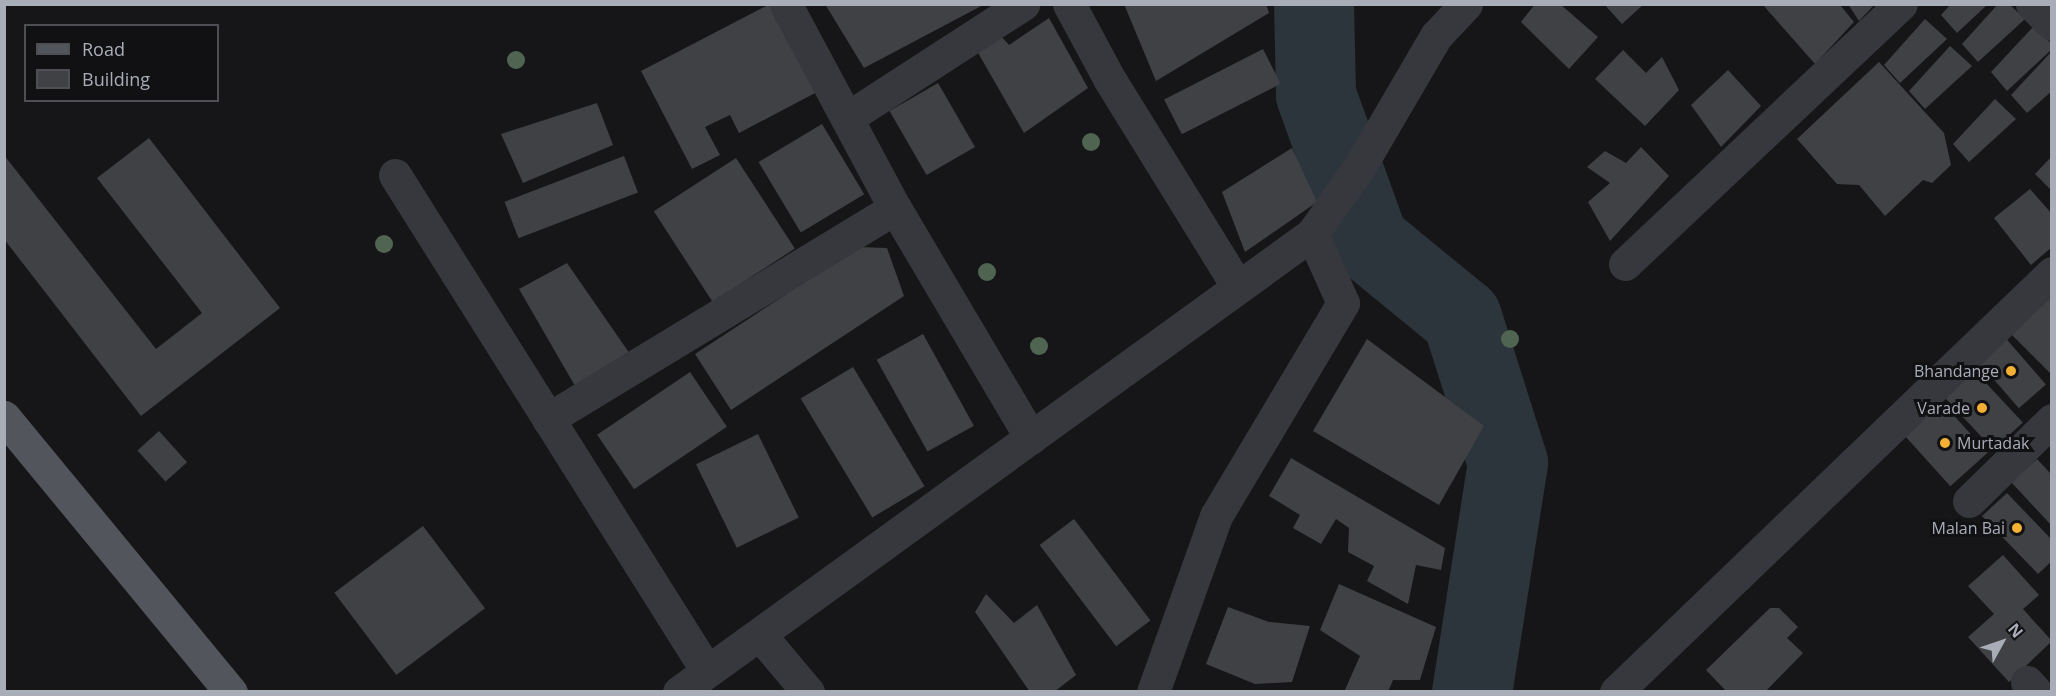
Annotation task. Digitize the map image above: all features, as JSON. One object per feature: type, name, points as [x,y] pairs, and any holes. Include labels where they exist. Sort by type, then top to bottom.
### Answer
[{"type":"main road","points":[[4,417],[231,692]]},
{"type":"street","points":[[847,118],[1023,4]]},
{"type":"street","points":[[1069,4],[1110,80],[1238,287]]},
{"type":"street","points":[[679,692],[1312,234],[1360,166],[1436,36],[1466,4]]},
{"type":"street","points":[[1625,264],[1901,4]]},
{"type":"street","points":[[2032,4],[2052,24]]},
{"type":"street","points":[[786,5],[895,207],[1031,438]]},
{"type":"street","points":[[395,176],[707,672]]},
{"type":"street","points":[[548,419],[895,207]]},
{"type":"street","points":[[1153,692],[1216,516],[1343,303],[1312,234]]},
{"type":"street","points":[[1616,692],[2052,273]]},
{"type":"street","points":[[1969,501],[2052,420]]},
{"type":"street","points":[[760,634],[808,692]]},
{"type":"building","points":[[770,4],[817,92],[739,133],[730,115],[705,127],[720,155],[692,169],[641,71]]},
{"type":"building","points":[[825,4],[985,4],[864,68]]},
{"type":"building","points":[[1124,4],[1266,4],[1269,13],[1156,81]]},
{"type":"building","points":[[1535,4],[1560,4],[1598,37],[1569,69],[1521,22]]},
{"type":"building","points":[[1604,4],[1644,4],[1622,24]]},
{"type":"building","points":[[1848,4],[1875,4],[1859,21]]},
{"type":"building","points":[[1951,4],[1988,4],[1957,33],[1941,15]]},
{"type":"building","points":[[1998,4],[2009,4],[2025,19],[1978,62],[1962,44]]},
{"type":"building","points":[[1763,5],[1840,5],[1854,22],[1815,64]]},
{"type":"building","points":[[1049,18],[1088,88],[1024,133],[977,51],[1000,35],[1009,45]]},
{"type":"building","points":[[1925,19],[1947,39],[1900,83],[1884,65]]},
{"type":"building","points":[[2033,27],[2052,44],[2052,49],[2007,91],[1991,72]]},
{"type":"building","points":[[1950,46],[1972,66],[1925,109],[1909,91]]},
{"type":"building","points":[[1263,49],[1281,84],[1182,134],[1164,99]]},
{"type":"building","points":[[1623,50],[1646,73],[1662,57],[1679,90],[1645,126],[1595,79]]},
{"type":"building","points":[[2052,51],[2052,91],[2027,113],[2011,95]]},
{"type":"building","points":[[1879,62],[1944,133],[1951,165],[1932,183],[1923,180],[1885,216],[1859,185],[1837,184],[1797,139]]},
{"type":"building","points":[[1728,70],[1761,106],[1721,147],[1691,105]]},
{"type":"building","points":[[938,83],[975,147],[927,175],[890,111]]},
{"type":"building","points":[[1995,99],[2016,119],[1969,162],[1953,144]]},
{"type":"building","points":[[597,103],[613,145],[523,183],[501,134]]},
{"type":"building","points":[[822,124],[864,194],[801,232],[759,162]]},
{"type":"building","points":[[149,138],[280,308],[141,416],[4,239],[4,155],[156,349],[202,313],[97,178]]},
{"type":"building","points":[[1641,147],[1669,176],[1610,241],[1588,202],[1610,183],[1587,167],[1605,151],[1626,163]]},
{"type":"building","points":[[1292,148],[1317,202],[1245,252],[1222,192]]},
{"type":"building","points":[[624,156],[638,192],[518,238],[505,202]]},
{"type":"building","points":[[2052,156],[2052,191],[2035,174]]},
{"type":"building","points":[[736,158],[795,249],[713,302],[654,211]]},
{"type":"building","points":[[2030,189],[2052,214],[2052,247],[2031,265],[1994,218]]},
{"type":"building","points":[[858,247],[887,248],[904,296],[731,410],[695,354]]},
{"type":"building","points":[[567,263],[630,354],[575,386],[519,289]]},
{"type":"building","points":[[2052,290],[2052,375],[2009,332]]},
{"type":"building","points":[[923,334],[974,426],[928,452],[877,360]]},
{"type":"building","name":"Bhandange","points":[[2002,334],[2046,385],[2019,408],[1975,358]]},
{"type":"building","points":[[1367,339],[1484,426],[1439,505],[1313,431]]},
{"type":"building","points":[[853,367],[925,486],[872,518],[801,398]]},
{"type":"building","name":"Varade","points":[[1971,367],[2023,423],[1994,450],[1942,394]]},
{"type":"building","points":[[690,372],[727,427],[634,489],[597,435]]},
{"type":"building","name":"Murtadak","points":[[1940,400],[1988,453],[1950,486],[1903,433]]},
{"type":"building","points":[[159,431],[187,462],[166,482],[137,450]]},
{"type":"building","points":[[758,434],[799,518],[737,548],[696,464]]},
{"type":"building","points":[[1291,458],[1445,548],[1441,570],[1416,565],[1408,604],[1367,581],[1374,566],[1348,552],[1349,528],[1336,519],[1321,544],[1293,528],[1300,515],[1269,496]]},
{"type":"building","points":[[2037,459],[2052,475],[2052,526],[2011,482]]},
{"type":"building","name":"Malan Bai","points":[[2007,493],[2052,540],[2052,561],[2038,574],[1982,516]]},
{"type":"building","points":[[1074,519],[1150,620],[1116,646],[1040,545]]},
{"type":"building","points":[[423,526],[485,608],[396,675],[334,593]]},
{"type":"building","points":[[2003,555],[2039,595],[2023,609],[2052,641],[2009,682],[1968,637],[1994,614],[1968,586]]},
{"type":"building","points":[[1339,584],[1436,627],[1420,680],[1393,680],[1388,692],[1344,692],[1360,656],[1320,630]]},
{"type":"building","points":[[986,594],[1014,623],[1037,605],[1076,675],[1054,692],[1030,692],[975,612]]},
{"type":"building","points":[[1228,607],[1269,622],[1310,626],[1292,682],[1255,684],[1206,664]]},
{"type":"building","points":[[1770,608],[1779,608],[1798,627],[1787,638],[1803,653],[1765,692],[1727,692],[1706,670]]},
{"type":"waterway","points":[[1314,4],[1316,95],[1369,242],[1462,318],[1508,463],[1472,692]]},
{"type":"place","name":"Bhandange","points":[[2011,371]]},
{"type":"place","name":"Varade","points":[[1982,408]]},
{"type":"place","name":"Murtadak","points":[[1945,443]]},
{"type":"place","name":"Malan Bai","points":[[2017,528]]}]
